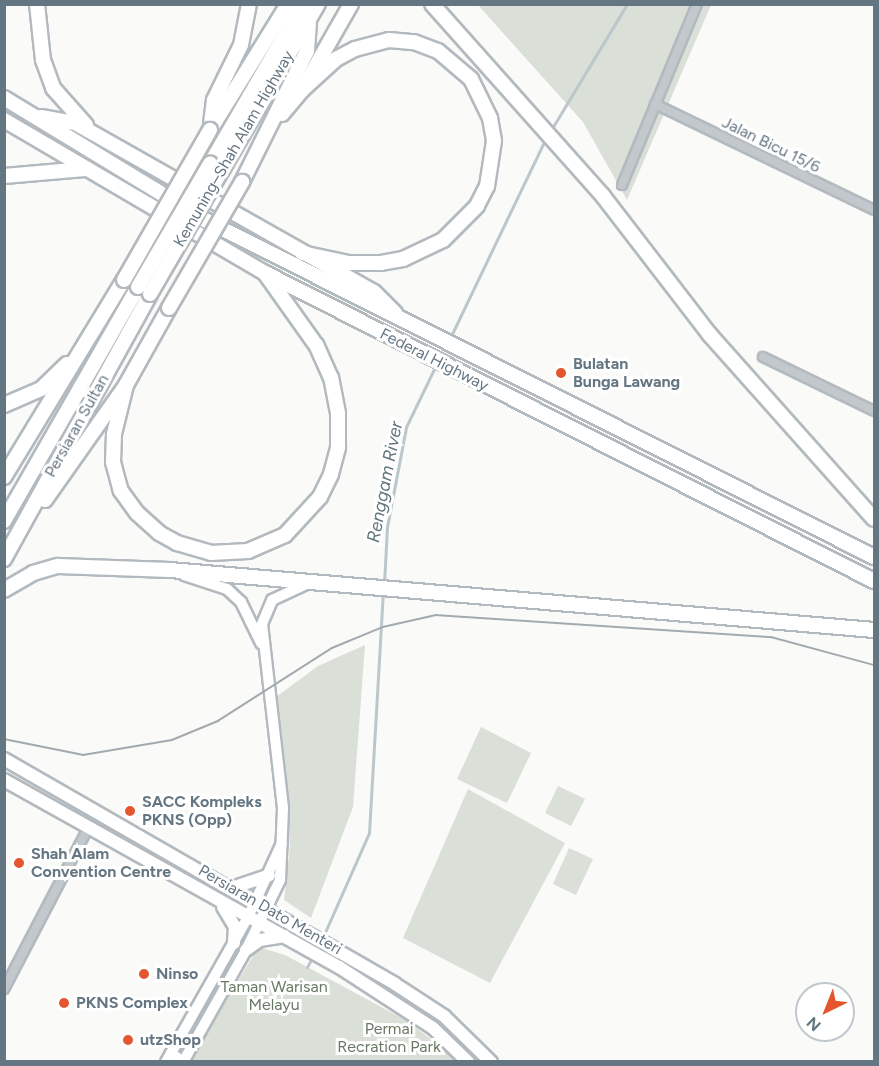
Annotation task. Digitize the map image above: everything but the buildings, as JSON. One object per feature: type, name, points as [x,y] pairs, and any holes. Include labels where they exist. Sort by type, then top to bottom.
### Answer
[{"type":"highway","points":[[37,4],[43,60],[53,87],[81,121],[109,142]]},
{"type":"highway","points":[[210,130],[214,100],[241,45],[249,4]]},
{"type":"highway","points":[[4,477],[124,280],[210,130],[288,4]]},
{"type":"highway","name":"Kemuning–Shah Alam Highway","points":[[144,291],[216,167],[303,4]]},
{"type":"highway","name":"Kemuning–Shah Alam Highway","points":[[216,167],[318,4]]},
{"type":"highway","points":[[302,90],[351,4]]},
{"type":"highway","points":[[432,4],[566,155],[710,334],[874,519]]},
{"type":"highway","points":[[21,528],[47,497],[126,385],[242,182],[307,51],[310,19]]},
{"type":"highway","points":[[267,133],[302,90],[336,60],[355,49],[389,40],[414,42],[438,51],[471,79],[490,118],[494,141],[487,186],[477,206],[443,240],[402,259],[381,263],[349,263],[302,253]]},
{"type":"highway","name":"Federal Highway","points":[[4,98],[206,220],[405,323],[874,558]]},
{"type":"highway","points":[[33,116],[75,123],[374,292],[405,323]]},
{"type":"highway","name":"Federal Highway","points":[[4,120],[265,273],[419,353],[874,581]]},
{"type":"highway","points":[[4,176],[85,169]]},
{"type":"highway","points":[[126,385],[114,434],[113,462],[121,491],[137,513],[177,543],[211,553],[248,551],[285,535],[320,497],[331,474],[338,447],[338,412],[331,378],[316,345],[265,273]]},
{"type":"highway","name":"Persiaran Sultan","points":[[4,521],[144,291]]},
{"type":"highway","name":"Persiaran Sultan","points":[[4,559],[144,291]]},
{"type":"highway","points":[[4,405],[42,388],[86,344]]},
{"type":"highway","points":[[4,590],[33,573],[58,566],[170,570],[874,630]]},
{"type":"main road","points":[[170,570],[227,589],[241,602],[264,652]]},
{"type":"main road","points":[[282,842],[256,903],[169,1057],[183,1062],[268,910],[280,880],[282,842],[283,808],[264,652],[265,609],[280,593],[309,583]]},
{"type":"main road","name":"Persiaran Dato Menteri","points":[[4,759],[346,954],[444,1016],[491,1062]]},
{"type":"main road","name":"Persiaran Dato Menteri","points":[[4,780],[339,967],[433,1028],[468,1062]]},
{"type":"main road","points":[[232,888],[269,875]]},
{"type":"main road","points":[[218,900],[232,917],[234,944]]},
{"type":"main road","points":[[246,950],[260,940],[291,939]]},
{"type":"street","points":[[622,185],[697,4]]},
{"type":"street","name":"Jalan Bicu 15/6","points":[[655,104],[874,210]]},
{"type":"street","points":[[763,357],[874,411]]},
{"type":"street","points":[[4,989],[88,828]]},
{"type":"green space","points":[[478,5],[711,5],[627,200],[583,122]]},
{"type":"green space","points":[[365,645],[353,807],[311,918],[284,900],[290,846],[276,697],[318,666]]},
{"type":"green space","points":[[481,727],[531,753],[507,803],[457,779]]},
{"type":"green space","points":[[558,786],[585,799],[571,826],[545,813]]},
{"type":"green space","points":[[468,789],[565,843],[490,983],[403,938]]},
{"type":"green space","points":[[569,848],[593,859],[576,895],[553,884]]},
{"type":"green space","name":"Taman Warisan Melayu","points":[[258,947],[285,955],[409,1022],[458,1061],[190,1062]]},
{"type":"waterway","name":"Renggam River","points":[[551,130],[627,4]]},
{"type":"waterway","name":"Renggam River","points":[[450,338],[546,138]]},
{"type":"waterway","name":"Renggam River","points":[[384,584],[387,527],[406,427],[436,365]]},
{"type":"waterway","name":"Renggam River","points":[[322,939],[369,833],[383,593]]},
{"type":"waterway","name":"Renggam River","points":[[307,967],[313,956]]},
{"type":"tram line","points":[[4,739],[83,755],[172,740],[218,721],[332,648],[383,627],[436,615],[771,637],[874,665]]},
{"type":"place","name":"Bulatan Bunga Lawang","points":[[561,373]]},
{"type":"place","name":"SACC Kompleks PKNS (Opp)","points":[[130,811]]},
{"type":"place","name":"Shah Alam Convention Centre","points":[[19,863]]},
{"type":"place","name":"Ninso","points":[[144,974]]},
{"type":"place","name":"PKNS Complex","points":[[64,1003]]},
{"type":"place","name":"utzShop","points":[[128,1040]]},
{"type":"park label","name":"Permai Recration Park","points":[[389,1038]]}]
